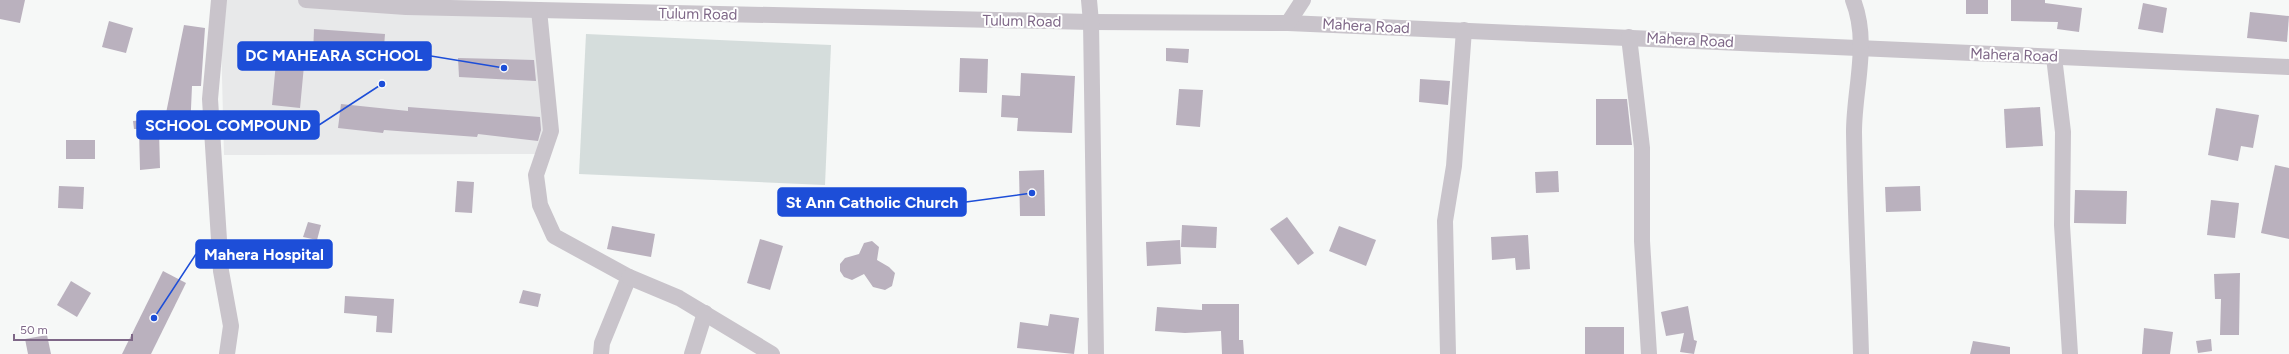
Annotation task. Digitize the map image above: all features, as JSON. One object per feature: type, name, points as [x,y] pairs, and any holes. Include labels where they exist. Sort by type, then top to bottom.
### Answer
[{"type":"street","points":[[219,0],[210,100],[221,271],[232,326],[227,354]]},
{"type":"street","name":"Tulum Road","points":[[306,0],[406,7],[1091,22]]},
{"type":"street","points":[[1089,0],[1091,22],[1096,354]]},
{"type":"street","points":[[1288,23],[1303,0]]},
{"type":"street","points":[[1853,0],[1859,17],[1861,49],[1854,130],[1861,354]]},
{"type":"street","points":[[539,10],[552,131],[536,175],[540,205],[554,236],[629,277],[679,298],[772,354]]},
{"type":"street","name":"Mahera Road","points":[[1091,22],[1288,23],[2289,67]]},
{"type":"street","points":[[1448,354],[1445,221],[1454,166],[1464,30]]},
{"type":"street","points":[[1629,37],[1642,148],[1642,240],[1649,354]]},
{"type":"street","points":[[2054,57],[2063,132],[2062,225],[2070,354]]},
{"type":"street","points":[[600,354],[602,343],[629,277]]},
{"type":"street","points":[[692,354],[705,313]]},
{"type":"shaded area","points":[[220,0],[311,0],[539,14],[545,154],[224,155]]},
{"type":"shaded area","points":[[586,34],[831,45],[825,185],[579,174]]},
{"type":"building","points":[[0,0],[25,0],[20,23],[0,19]]},
{"type":"building","points":[[1966,0],[1988,0],[1988,14],[1966,14]]},
{"type":"building","points":[[2011,0],[2045,0],[2045,3],[2082,8],[2079,32],[2057,29],[2058,22],[2011,21]]},
{"type":"building","points":[[2143,3],[2167,8],[2163,33],[2138,29]]},
{"type":"building","points":[[2250,12],[2289,16],[2287,42],[2247,38]]},
{"type":"building","points":[[109,21],[133,28],[126,53],[102,47]]},
{"type":"building","points":[[184,25],[205,28],[201,86],[192,86],[190,131],[159,130],[160,168],[140,170],[139,129],[134,129],[133,121],[165,118]]},
{"type":"building","points":[[314,29],[385,34],[383,60],[313,55]]},
{"type":"building","points":[[1166,48],[1189,49],[1188,63],[1166,61]]},
{"type":"building","points":[[277,52],[305,55],[300,108],[272,105]]},
{"type":"building","points":[[458,58],[534,60],[536,81],[459,77]]},
{"type":"building","points":[[960,58],[988,59],[987,93],[959,92]]},
{"type":"building","points":[[1021,73],[1075,76],[1072,133],[1017,131],[1018,118],[1001,117],[1002,95],[1020,96]]},
{"type":"building","points":[[1420,79],[1450,81],[1448,105],[1419,102]]},
{"type":"building","points":[[1179,89],[1203,90],[1200,127],[1176,125]]},
{"type":"building","points":[[1596,99],[1627,99],[1632,145],[1596,145]]},
{"type":"building","points":[[341,104],[408,111],[408,107],[540,117],[541,130],[538,141],[478,134],[477,137],[384,130],[383,133],[338,128]]},
{"type":"building","points":[[2040,107],[2043,146],[2006,148],[2004,109]]},
{"type":"building","points":[[2216,108],[2259,115],[2253,148],[2241,146],[2238,161],[2208,155]]},
{"type":"building","points":[[66,140],[95,140],[95,159],[66,159]]},
{"type":"building","points":[[2275,165],[2289,168],[2289,239],[2261,233]]},
{"type":"building","points":[[1044,170],[1045,216],[1020,216],[1019,171]]},
{"type":"building","points":[[1558,171],[1559,192],[1536,193],[1535,172]]},
{"type":"building","points":[[457,181],[474,182],[472,213],[455,212]]},
{"type":"building","points":[[59,186],[84,187],[83,209],[58,208]]},
{"type":"building","points":[[1920,186],[1921,211],[1886,212],[1885,187]]},
{"type":"building","points":[[2075,190],[2127,191],[2126,224],[2074,223]]},
{"type":"building","points":[[2211,200],[2239,203],[2235,238],[2207,235]]},
{"type":"building","points":[[1287,217],[1314,253],[1298,265],[1270,229]]},
{"type":"building","points":[[308,222],[321,225],[317,240],[303,237]]},
{"type":"building","points":[[1182,225],[1217,227],[1216,248],[1181,247]]},
{"type":"building","points":[[612,226],[655,234],[651,257],[607,249]]},
{"type":"building","points":[[1339,226],[1376,240],[1366,266],[1329,251]]},
{"type":"building","points":[[1528,235],[1530,269],[1516,270],[1515,258],[1492,260],[1491,237]]},
{"type":"building","points":[[760,239],[783,246],[770,290],[747,283]]},
{"type":"building","points":[[1180,240],[1181,264],[1147,266],[1146,242]]},
{"type":"building","points":[[872,241],[879,247],[877,260],[889,267],[895,273],[892,286],[885,290],[873,287],[864,274],[852,280],[844,277],[840,271],[840,264],[845,258],[859,254],[864,243]]},
{"type":"building","points":[[163,271],[186,283],[151,354],[122,354]]},
{"type":"building","points":[[2240,273],[2239,335],[2220,335],[2221,299],[2215,299],[2214,274]]},
{"type":"building","points":[[71,281],[91,293],[77,317],[57,305]]},
{"type":"building","points":[[523,290],[541,294],[538,307],[519,303]]},
{"type":"building","points":[[345,296],[394,299],[392,333],[376,332],[377,316],[344,313]]},
{"type":"building","points":[[1202,304],[1239,304],[1239,340],[1243,340],[1244,354],[1222,354],[1221,331],[1185,333],[1155,331],[1157,307],[1202,310]]},
{"type":"building","points":[[1688,306],[1694,340],[1697,341],[1694,354],[1680,352],[1684,333],[1666,336],[1661,312]]},
{"type":"building","points":[[1050,314],[1079,318],[1074,354],[1017,348],[1020,322],[1048,326]]},
{"type":"building","points":[[1585,327],[1624,327],[1624,354],[1585,354]]},
{"type":"building","points":[[2144,328],[2173,332],[2170,354],[2142,354]]},
{"type":"building","points":[[47,335],[51,354],[28,354],[25,339]]},
{"type":"building","points":[[2211,339],[2212,351],[2198,353],[2196,341]]},
{"type":"building","points":[[1973,341],[2010,347],[2010,354],[1970,354]]},
{"type":"place","name":"DC MAHEARA SCHOOL","points":[[504,68]]},
{"type":"place","name":"SCHOOL COMPOUND","points":[[382,84]]},
{"type":"place","name":"St Ann Catholic Church","points":[[1032,193]]},
{"type":"place","name":"Mahera Hospital","points":[[154,318]]}]
